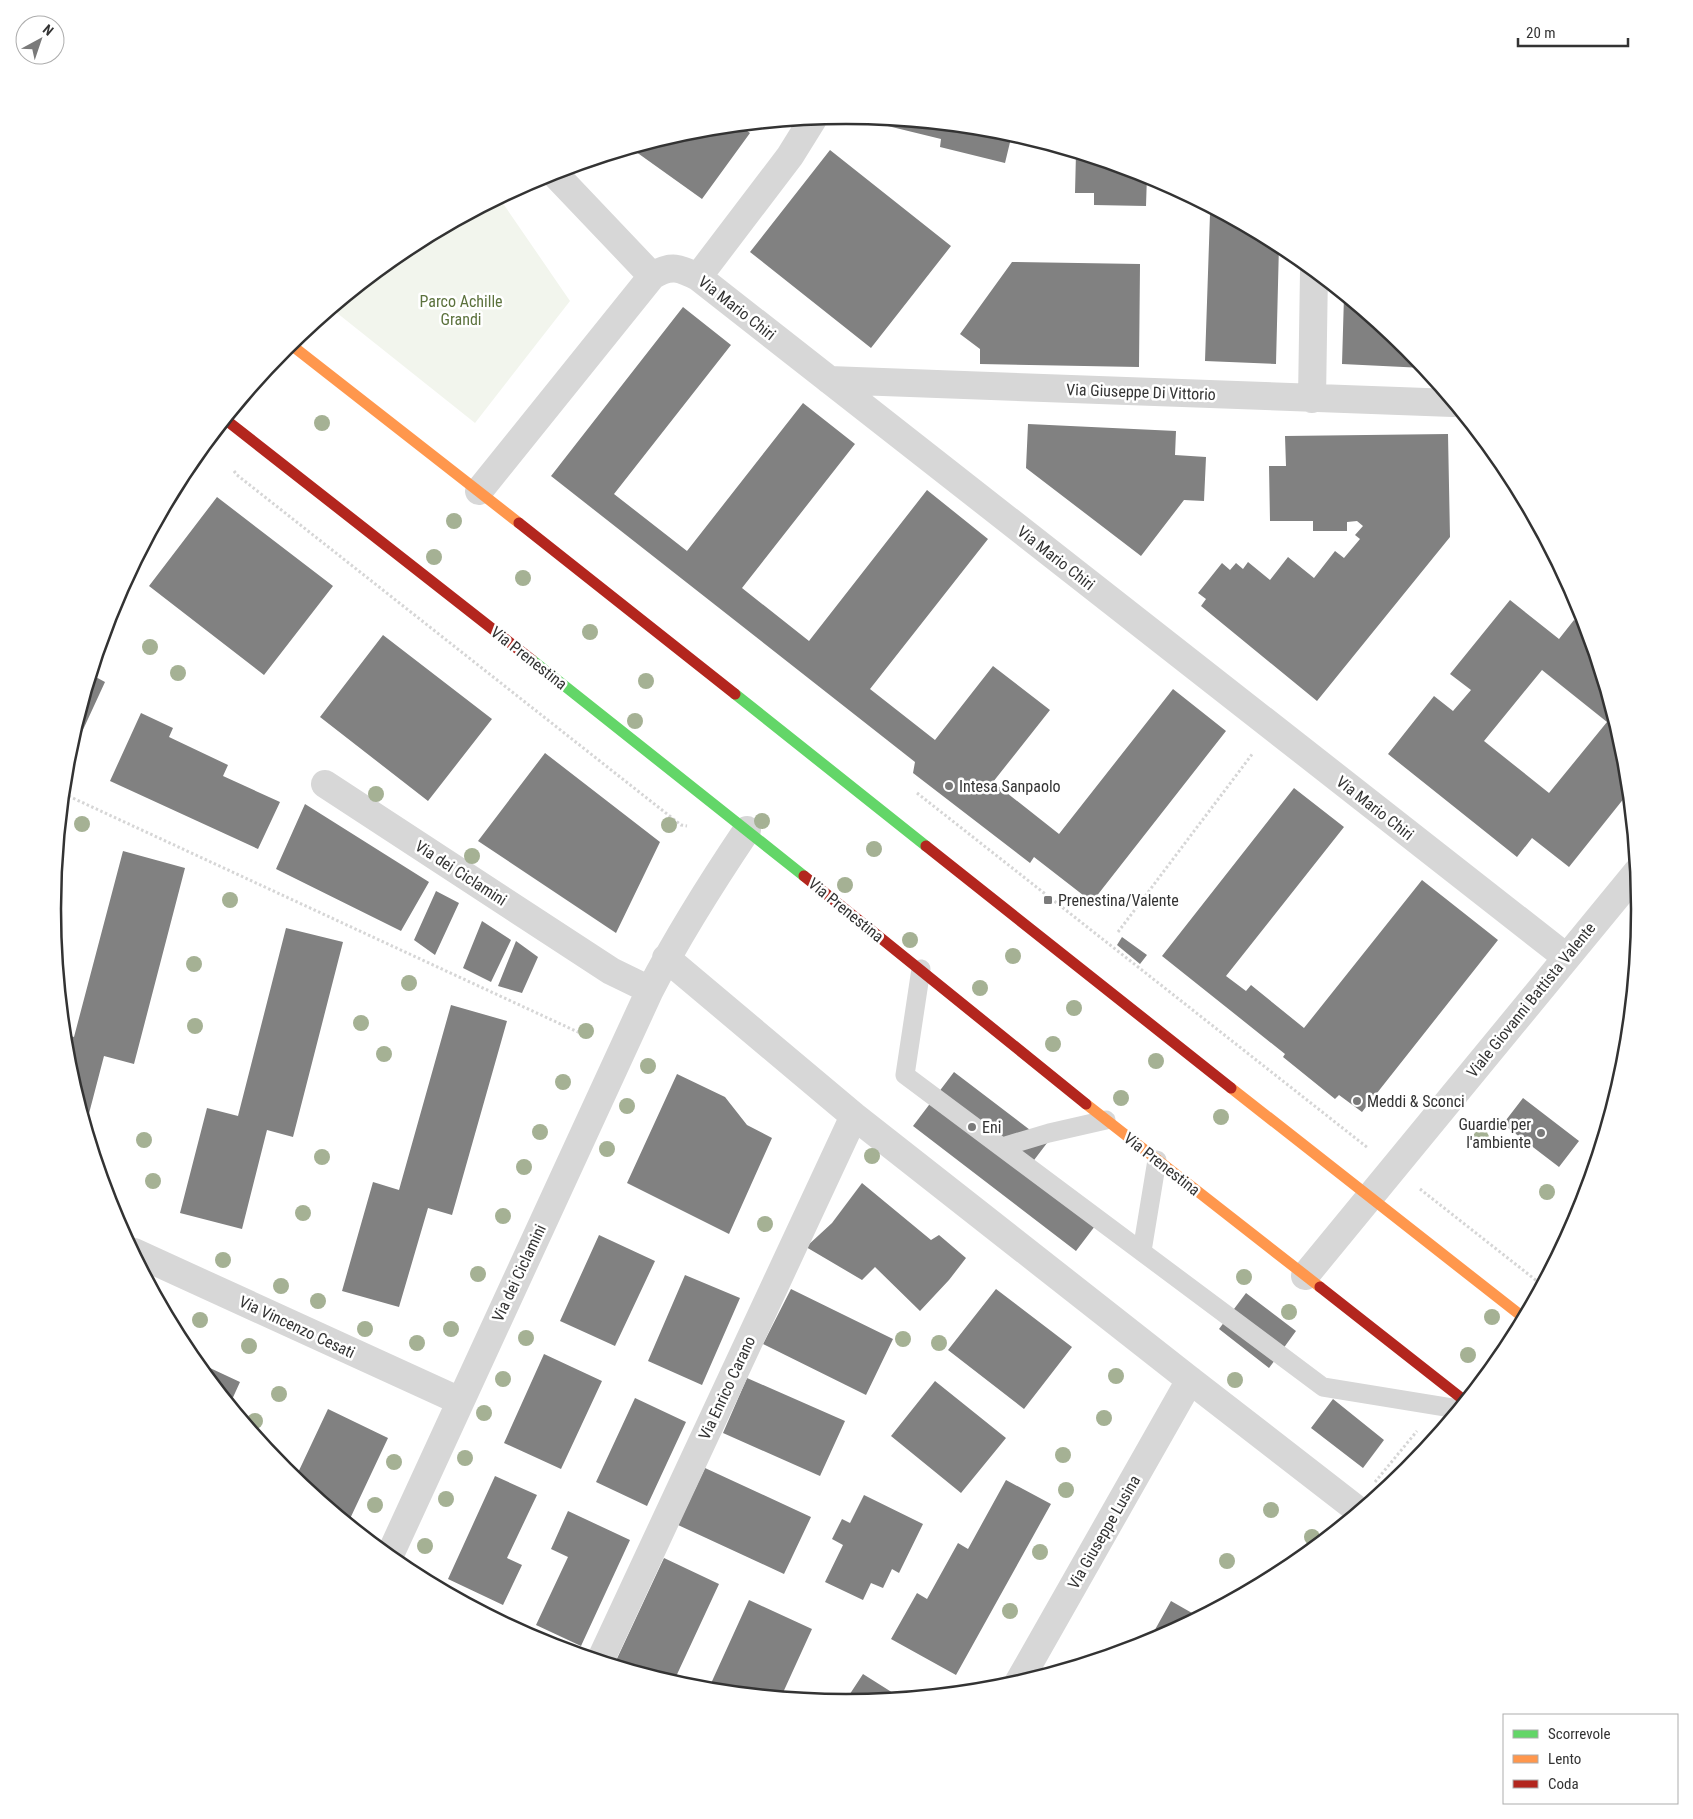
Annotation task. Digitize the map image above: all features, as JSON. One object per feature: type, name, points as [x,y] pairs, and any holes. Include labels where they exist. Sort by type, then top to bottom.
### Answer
[{"type":"main road","points":[[296,349],[479,491],[1519,1314]]},
{"type":"main road","name":"Via Prenestina","points":[[230,423],[747,830],[1106,1120],[1461,1398]]},
{"type":"street","points":[[698,277],[790,156],[809,125]]},
{"type":"street","points":[[479,491],[652,276],[560,179]]},
{"type":"street","name":"Via Mario Chiri","points":[[652,276],[662,270],[674,267],[698,277],[1566,958]]},
{"type":"street","points":[[1312,398],[1314,279]]},
{"type":"street","name":"Via Giuseppe Di Vittorio","points":[[829,380],[1446,403]]},
{"type":"street","name":"Via dei Ciclamini","points":[[325,784],[611,971],[650,990]]},
{"type":"street","name":"Via dei Ciclamini","points":[[392,1549],[650,990],[666,958],[704,893],[747,830]]},
{"type":"street","name":"Viale Giovanni Battista Valente","points":[[1305,1276],[1631,879]]},
{"type":"street","points":[[666,958],[854,1116],[1355,1508]]},
{"type":"street","name":"Via Enrico Carano","points":[[602,1655],[854,1116]]},
{"type":"street","name":"Via Vincenzo Cesati","points":[[141,1255],[460,1401]]},
{"type":"street","name":"Via Giuseppe Lusina","points":[[1023,1675],[1190,1380]]},
{"type":"lane","points":[[921,969],[905,1075],[1323,1387],[1452,1409]]},
{"type":"lane","points":[[1002,1147],[1049,1133],[1106,1120]]},
{"type":"lane","points":[[1142,1251],[1157,1160]]},
{"type":"path","points":[[237,475],[680,825]]},
{"type":"path","points":[[1118,932],[1255,751]]},
{"type":"path","points":[[909,787],[1357,1140]]},
{"type":"path","points":[[70,797],[580,1032]]},
{"type":"path","points":[[1440,1204],[1538,1282]]},
{"type":"path","points":[[1375,1482],[1422,1425]]},
{"type":"green space","name":"Parco Achille Grandi","points":[[503,203],[570,301],[475,423],[337,313],[368,287],[410,257],[454,229]]},
{"type":"building","points":[[886,126],[949,131],[1010,141],[1005,163],[940,147],[941,139]]},
{"type":"building","points":[[747,131],[750,133],[702,199],[637,153],[693,139]]},
{"type":"building","points":[[830,150],[951,246],[871,348],[750,252]]},
{"type":"building","points":[[1076,159],[1147,184],[1146,206],[1094,205],[1094,193],[1075,193]]},
{"type":"building","points":[[1211,214],[1279,254],[1276,364],[1205,361]]},
{"type":"building","points":[[1012,262],[1140,264],[1139,367],[980,364],[980,349],[960,334]]},
{"type":"building","points":[[1344,302],[1402,354],[1414,368],[1342,364]]},
{"type":"building","points":[[683,307],[731,345],[614,494],[687,551],[803,403],[855,444],[742,588],[809,641],[927,490],[988,539],[870,689],[935,740],[993,666],[1050,710],[993,782],[1059,834],[1173,689],[1226,731],[1092,902],[1034,857],[1030,863],[913,773],[915,762],[551,476]]},
{"type":"building","points":[[1028,424],[1176,431],[1175,455],[1206,457],[1204,501],[1184,500],[1141,556],[1026,468]]},
{"type":"building","points":[[1448,434],[1450,537],[1317,701],[1201,606],[1206,599],[1198,593],[1222,563],[1230,570],[1236,563],[1243,569],[1248,562],[1270,580],[1288,557],[1314,578],[1335,551],[1344,558],[1360,539],[1355,535],[1363,526],[1357,521],[1347,522],[1347,531],[1313,531],[1313,521],[1270,521],[1269,466],[1286,466],[1285,436]]},
{"type":"building","points":[[217,497],[333,586],[264,675],[149,586]]},
{"type":"building","points":[[1510,600],[1559,639],[1574,620],[1577,622],[1605,706],[1617,756],[1624,799],[1569,867],[1532,838],[1517,857],[1388,754],[1434,696],[1453,711],[1471,690],[1450,674]],"holes":[[[1542,670],[1607,722],[1549,793],[1484,741]]]},
{"type":"building","points":[[383,635],[492,719],[428,801],[320,717]]},
{"type":"building","points":[[97,678],[105,682],[82,733]]},
{"type":"building","points":[[141,713],[173,728],[169,737],[228,765],[223,776],[280,802],[258,849],[110,781]]},
{"type":"building","points":[[545,753],[660,842],[616,933],[478,841]]},
{"type":"building","points":[[1294,788],[1344,827],[1226,976],[1246,991],[1251,985],[1304,1028],[1422,880],[1498,940],[1362,1112],[1339,1095],[1335,1099],[1283,1057],[1285,1054],[1162,956]]},
{"type":"building","points":[[305,804],[429,882],[401,931],[276,869]]},
{"type":"building","points":[[123,851],[185,868],[134,1064],[104,1056],[89,1115],[76,1063],[72,1036],[74,1037]]},
{"type":"building","points":[[436,891],[459,903],[435,955],[414,940]]},
{"type":"building","points":[[482,921],[511,940],[491,982],[463,968]]},
{"type":"building","points":[[286,928],[343,942],[293,1137],[267,1130],[242,1229],[180,1213],[207,1108],[238,1116]]},
{"type":"building","points":[[1122,937],[1147,955],[1140,964],[1117,945]]},
{"type":"building","points":[[516,941],[538,957],[522,993],[498,986]]},
{"type":"building","points":[[451,1005],[507,1021],[452,1215],[428,1208],[399,1307],[342,1291],[373,1182],[399,1190]]},
{"type":"building","points":[[954,1072],[1047,1143],[1025,1172],[1095,1226],[1076,1251],[913,1126]]},
{"type":"building","points":[[677,1074],[725,1097],[747,1125],[772,1138],[729,1234],[627,1183]]},
{"type":"building","name":"Guardie per l'ambiente","points":[[1523,1098],[1579,1141],[1559,1167],[1503,1124]]},
{"type":"building","points":[[862,1183],[931,1240],[939,1235],[966,1258],[949,1280],[920,1311],[875,1267],[862,1280],[806,1247],[832,1223]]},
{"type":"building","points":[[599,1235],[655,1261],[615,1346],[560,1321]]},
{"type":"building","points":[[685,1275],[740,1298],[702,1385],[648,1361]]},
{"type":"building","points":[[791,1289],[893,1339],[866,1395],[763,1344]]},
{"type":"building","points":[[996,1289],[1072,1347],[1024,1409],[948,1350]]},
{"type":"building","points":[[1246,1293],[1296,1331],[1269,1368],[1219,1329]]},
{"type":"building","points":[[544,1354],[602,1381],[561,1469],[504,1443]]},
{"type":"building","points":[[210,1368],[240,1382],[233,1398]]},
{"type":"building","points":[[747,1378],[845,1421],[820,1476],[723,1433]]},
{"type":"building","points":[[935,1381],[1006,1438],[961,1493],[891,1436]]},
{"type":"building","points":[[635,1398],[686,1422],[647,1506],[596,1482]]},
{"type":"building","points":[[1333,1399],[1384,1440],[1363,1468],[1311,1428]]},
{"type":"building","points":[[328,1409],[388,1438],[351,1518],[298,1472]]},
{"type":"building","points":[[705,1468],[811,1517],[784,1574],[678,1525]]},
{"type":"building","points":[[495,1476],[537,1495],[507,1558],[522,1565],[503,1605],[448,1579]]},
{"type":"building","points":[[1006,1480],[1051,1504],[956,1675],[891,1639],[917,1593],[927,1599],[958,1543],[968,1549]]},
{"type":"building","points":[[864,1495],[923,1524],[899,1573],[892,1569],[883,1588],[871,1583],[863,1600],[825,1582],[843,1545],[832,1539],[842,1519],[850,1523]]},
{"type":"building","points":[[568,1511],[630,1540],[581,1646],[536,1625],[568,1557],[551,1549]]},
{"type":"building","points":[[664,1558],[719,1584],[676,1676],[616,1660]]},
{"type":"building","points":[[749,1600],[812,1629],[783,1692],[711,1683]]},
{"type":"building","points":[[1171,1601],[1194,1614],[1154,1632]]},
{"type":"building","points":[[863,1674],[893,1693],[849,1695]]},
{"type":"traffic: fast","points":[[532,660],[804,876]]},
{"type":"traffic: fast","points":[[735,694],[926,846]]},
{"type":"traffic: slow","points":[[296,349],[519,523]]},
{"type":"traffic: slow","points":[[1231,1088],[1519,1314]]},
{"type":"traffic: slow","points":[[1086,1104],[1320,1287]]},
{"type":"traffic: jam","points":[[230,423],[532,660]]},
{"type":"traffic: jam","points":[[519,523],[735,694]]},
{"type":"traffic: jam","points":[[926,846],[1231,1088]]},
{"type":"traffic: jam","points":[[804,876],[1086,1104]]},
{"type":"traffic: jam","points":[[1320,1287],[1461,1398]]},
{"type":"place","name":"Intesa Sanpaolo","points":[[949,786]]},
{"type":"place","name":"Prenestina/Valente","points":[[1048,900]]},
{"type":"place","name":"Meddi & Sconci","points":[[1357,1101]]},
{"type":"place","name":"Eni","points":[[972,1127]]},
{"type":"place","name":"Guardie per l'ambiente","points":[[1541,1133]]}]
